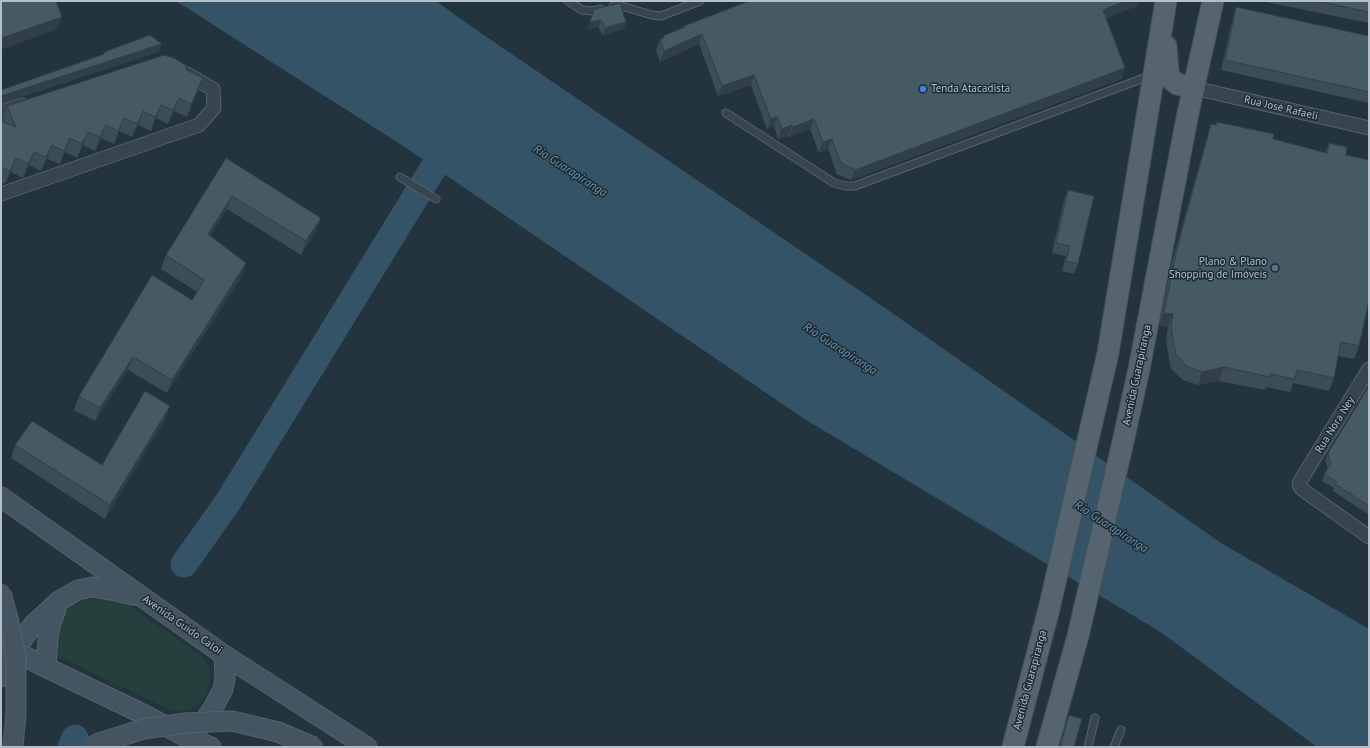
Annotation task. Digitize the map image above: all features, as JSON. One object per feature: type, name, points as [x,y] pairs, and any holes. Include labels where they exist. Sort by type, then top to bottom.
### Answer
[{"type":"main road","name":"Avenida Guarapiranga","points":[[1047,747],[1078,636],[1139,369],[1194,88],[1213,1]]},
{"type":"main road","name":"Avenida Guarapiranga","points":[[1012,747],[1049,609],[1108,353],[1164,10]]},
{"type":"main road","points":[[1164,10],[1168,72],[1170,78],[1177,84],[1194,88]]},
{"type":"main road","name":"Avenida Guido Caloi","points":[[1,497],[224,655],[367,747]]},
{"type":"main road","points":[[1,677],[7,647],[58,601],[78,590],[92,587],[116,590],[146,599]]},
{"type":"main road","points":[[1,593],[16,656],[16,714],[13,747]]},
{"type":"main road","points":[[46,667],[50,626],[58,601]]},
{"type":"main road","points":[[7,647],[143,714],[184,743],[211,747]]},
{"type":"main road","points":[[184,743],[212,710],[221,694],[225,678],[224,655]]},
{"type":"main road","points":[[92,747],[99,743],[144,728],[232,720],[278,732],[314,747]]},
{"type":"street","points":[[1,194],[199,125],[214,108],[213,90],[178,68]]},
{"type":"street","name":"Rua José Rafaeli","points":[[1194,88],[1369,128]]},
{"type":"street","points":[[1,112],[31,102]]},
{"type":"street","name":"Rua Nora Ney","points":[[1369,369],[1300,481],[1299,485],[1303,490],[1324,506],[1369,537]]},
{"type":"lane","points":[[568,1],[582,10],[592,11],[618,5],[652,15],[661,16],[700,1]]},
{"type":"lane","points":[[726,113],[834,182],[845,186],[855,186],[1154,74]]},
{"type":"lane","points":[[400,177],[436,199]]},
{"type":"lane","points":[[1088,747],[1095,718]]},
{"type":"lane","points":[[1114,747],[1121,730]]},
{"type":"green space","points":[[96,598],[110,598],[122,601],[201,655],[210,672],[209,685],[205,697],[188,710],[171,710],[57,656],[54,647],[60,619],[67,610],[80,602]]},
{"type":"water","name":"Rio Guarapiranga","points":[[176,1],[436,1],[888,310],[1221,543],[1369,629],[1369,747],[1317,747],[1159,631],[806,420],[400,144]]},
{"type":"building","points":[[1,1],[56,1],[62,17],[2,38]]},
{"type":"building","name":"Tenda Atacadista","points":[[749,1],[1126,1],[1103,10],[1125,68],[855,170],[841,163],[832,139],[823,142],[814,119],[793,127],[792,125],[782,129],[777,116],[771,119],[754,75],[722,86],[702,34],[664,51],[660,39],[664,38],[663,36],[685,27],[684,26]]},
{"type":"building","points":[[1316,1],[1369,1],[1369,12]]},
{"type":"building","points":[[620,3],[626,22],[605,28],[601,20],[590,22],[594,9]]},
{"type":"building","points":[[1236,7],[1369,36],[1369,92],[1225,60]]},
{"type":"building","points":[[150,35],[162,44],[1,96],[1,90],[104,54],[104,52]]},
{"type":"building","points":[[164,55],[174,58],[187,66],[186,70],[203,78],[191,104],[179,98],[173,110],[161,105],[155,117],[143,111],[137,124],[124,118],[118,131],[106,125],[100,137],[88,132],[82,144],[70,138],[64,151],[52,145],[46,157],[34,152],[28,164],[16,158],[10,171],[1,167],[1,121],[16,127],[7,106]]},
{"type":"building","points":[[1217,122],[1274,134],[1273,139],[1327,153],[1329,143],[1347,147],[1346,155],[1369,160],[1369,300],[1359,346],[1341,342],[1334,378],[1297,370],[1295,379],[1270,374],[1270,377],[1224,367],[1202,372],[1188,367],[1176,355],[1171,328],[1173,314],[1164,313],[1177,249],[1211,124],[1217,125]]},
{"type":"building","points":[[226,158],[321,218],[306,241],[232,196],[208,234],[246,263],[172,380],[133,357],[100,408],[79,396],[152,275],[192,300],[204,280],[166,255]]},
{"type":"building","points":[[1068,190],[1094,196],[1078,264],[1066,261],[1070,246],[1056,243]]},
{"type":"building","points":[[1369,386],[1369,506],[1335,484],[1337,482],[1324,474],[1331,464],[1328,453]]},
{"type":"building","points":[[145,391],[170,406],[110,505],[15,445],[32,421],[102,465]]},
{"type":"building","points":[[1069,715],[1082,719],[1074,747],[1060,747]]},
{"type":"waterway","points":[[184,564],[228,502],[453,136]]},
{"type":"waterway","points":[[71,747],[75,738]]},
{"type":"place","name":"Tenda Atacadista","points":[[923,89]]},
{"type":"place","name":"Plano & Plano Shopping de Imóveis","points":[[1275,268]]}]
